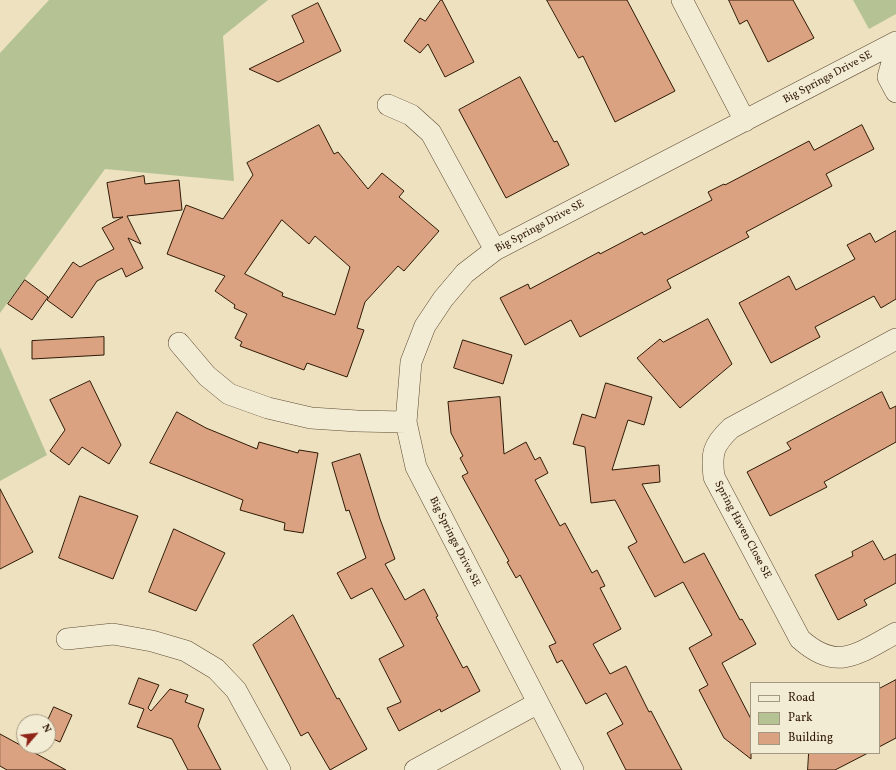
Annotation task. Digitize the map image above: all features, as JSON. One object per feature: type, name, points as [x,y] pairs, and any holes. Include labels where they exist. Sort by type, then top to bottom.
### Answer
[{"type":"street","points":[[682,0],[745,121]]},
{"type":"street","name":"Big Springs Drive SE","points":[[573,770],[416,467],[406,422],[412,362],[425,326],[443,299],[465,273],[495,250],[896,42]]},
{"type":"street","points":[[896,48],[888,77],[896,92]]},
{"type":"street","points":[[388,105],[411,115],[431,133],[495,250]]},
{"type":"street","name":"Spring Haven Close SE","points":[[896,338],[731,428],[720,438],[713,451],[712,462],[714,477],[800,638],[810,648],[823,655],[834,658],[851,657],[896,633]]},
{"type":"street","points":[[179,343],[207,376],[229,394],[268,408],[311,418],[406,422]]},
{"type":"street","points":[[67,639],[113,634],[152,641],[186,651],[216,669],[236,690],[280,770]]},
{"type":"street","points":[[415,770],[538,703]]},
{"type":"green space","points":[[49,0],[268,0],[223,36],[234,181],[105,169],[0,313],[0,53]]},
{"type":"green space","points":[[853,0],[896,0],[896,14],[869,29]]},
{"type":"green space","points":[[0,347],[47,455],[0,481]]},
{"type":"building","points":[[441,0],[474,62],[445,77],[428,44],[420,53],[404,41],[420,18],[425,21]]},
{"type":"building","points":[[547,0],[627,0],[675,91],[615,122],[583,56],[579,58]]},
{"type":"building","points":[[729,0],[793,0],[814,38],[768,62],[747,20],[740,24]]},
{"type":"building","points":[[318,3],[341,51],[278,82],[249,69],[304,42],[292,16]]},
{"type":"building","points":[[520,77],[554,142],[557,141],[569,165],[506,198],[459,110]]},
{"type":"building","points":[[319,125],[334,154],[338,152],[368,189],[382,173],[404,191],[399,197],[439,231],[404,271],[398,266],[365,302],[357,328],[364,330],[347,377],[307,363],[304,370],[240,346],[242,342],[235,338],[247,314],[234,308],[235,305],[215,291],[225,276],[167,254],[186,205],[223,219],[253,175],[247,163]],"holes":[[[282,220],[309,244],[315,236],[350,267],[335,315],[282,296],[283,293],[245,274]]]},
{"type":"building","points":[[862,125],[874,149],[826,174],[832,186],[746,232],[749,237],[667,280],[671,288],[580,337],[571,320],[525,345],[500,298],[528,284],[530,289],[599,252],[600,254],[642,232],[644,235],[712,200],[708,192],[724,184],[725,185],[809,141],[814,150]]},
{"type":"building","points":[[144,176],[145,184],[179,180],[182,210],[127,216],[141,244],[128,238],[143,268],[126,277],[122,268],[97,281],[72,318],[47,300],[73,262],[80,267],[114,249],[102,228],[123,217],[113,218],[107,183]]},
{"type":"building","points":[[896,231],[896,299],[881,308],[874,296],[815,327],[820,337],[771,363],[739,303],[789,276],[796,290],[855,259],[847,245],[870,233],[875,242]]},
{"type":"building","points":[[25,280],[48,297],[32,320],[8,304]]},
{"type":"building","points":[[708,319],[732,364],[680,408],[637,358],[660,339],[663,342]]},
{"type":"building","points":[[104,337],[104,355],[32,359],[32,341]]},
{"type":"building","points":[[463,340],[512,355],[503,384],[454,368]]},
{"type":"building","points":[[90,381],[121,445],[109,464],[82,447],[69,465],[50,451],[65,430],[50,400]]},
{"type":"building","points":[[606,383],[652,397],[644,425],[628,420],[612,470],[659,465],[660,482],[642,484],[684,563],[704,553],[740,620],[742,619],[756,644],[722,663],[750,717],[751,759],[724,738],[699,690],[708,685],[689,648],[712,635],[683,582],[655,597],[628,547],[637,542],[615,500],[591,503],[585,447],[573,444],[582,414],[595,418]]},
{"type":"building","points":[[882,392],[890,409],[896,406],[896,442],[824,482],[827,487],[770,516],[747,472],[791,449],[787,443]]},
{"type":"building","points":[[500,397],[504,454],[526,442],[535,460],[540,457],[548,473],[535,480],[560,526],[565,523],[592,573],[597,570],[605,586],[600,588],[621,629],[593,644],[610,674],[626,666],[649,712],[651,711],[682,770],[626,770],[607,733],[623,724],[606,693],[586,704],[562,660],[557,663],[549,646],[556,643],[520,575],[516,578],[507,562],[509,561],[462,476],[468,473],[460,458],[463,456],[451,433],[448,402]]},
{"type":"building","points":[[177,412],[206,428],[257,449],[259,442],[298,453],[299,450],[318,453],[303,533],[284,530],[285,523],[240,510],[243,500],[150,463]]},
{"type":"building","points":[[360,454],[380,519],[395,559],[385,564],[405,600],[424,589],[438,616],[436,617],[463,668],[467,666],[480,691],[441,712],[440,709],[399,731],[387,708],[401,702],[379,659],[404,646],[372,588],[351,599],[337,573],[366,558],[349,510],[346,511],[332,463]]},
{"type":"building","points":[[0,489],[33,552],[0,569]]},
{"type":"building","points":[[80,496],[138,516],[113,579],[59,558]]},
{"type":"building","points":[[174,529],[225,553],[196,611],[149,592]]},
{"type":"building","points":[[873,541],[884,560],[896,554],[896,583],[864,600],[867,605],[838,620],[815,575],[853,556],[852,552]]},
{"type":"building","points":[[293,615],[337,699],[339,698],[367,749],[330,770],[308,732],[301,736],[253,645]]},
{"type":"building","points":[[139,678],[159,685],[148,708],[151,711],[170,689],[188,695],[185,702],[204,709],[198,726],[221,770],[188,770],[172,739],[137,727],[144,709],[129,704]]},
{"type":"building","points":[[896,680],[896,738],[880,746],[880,688]]},
{"type":"building","points":[[54,707],[72,715],[60,742],[56,740],[56,714],[51,714]]},
{"type":"building","points":[[0,734],[16,743],[16,754],[37,754],[66,770],[7,770],[0,766]]},
{"type":"building","points":[[809,754],[866,754],[835,770],[808,770]]}]
